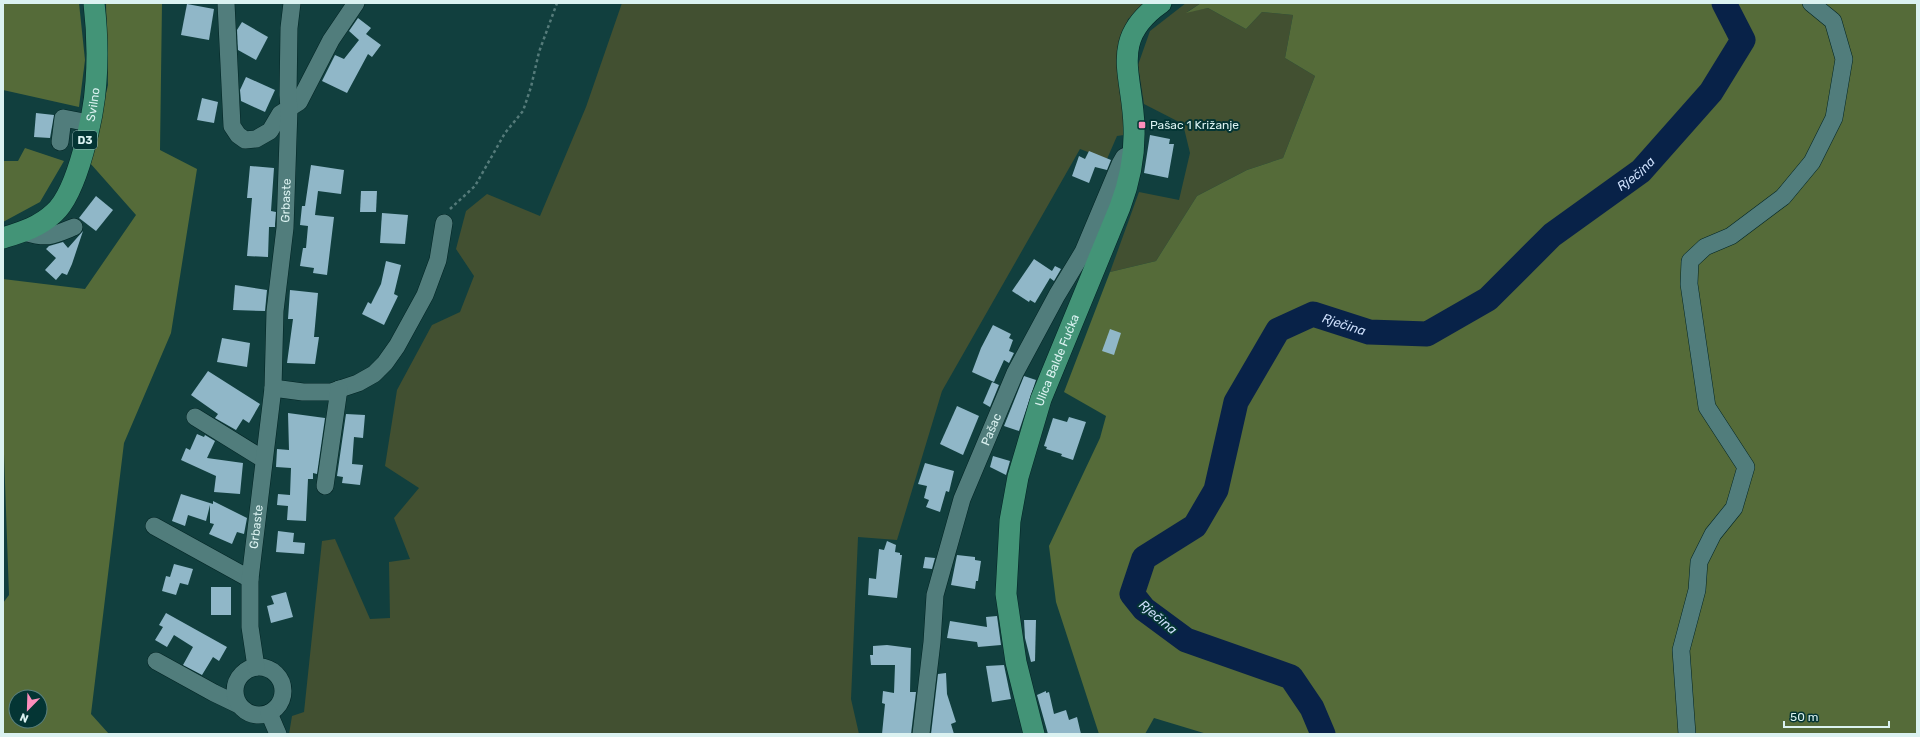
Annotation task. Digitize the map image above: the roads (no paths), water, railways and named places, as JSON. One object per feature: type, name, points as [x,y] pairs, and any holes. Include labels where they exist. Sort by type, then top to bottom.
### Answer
[{"type":"main road","name":"Svilno","points":[[3,238],[33,229],[55,213],[63,203],[77,172],[89,123],[96,83],[97,34],[94,3]]},
{"type":"main road","name":"Ulica Balde Fućka","points":[[1034,734],[1016,662],[1006,594],[1010,522],[1018,477],[1041,398],[1120,207],[1130,179],[1134,127],[1127,66],[1128,43],[1140,22],[1151,10],[1161,3]]},
{"type":"street","points":[[226,3],[232,126],[238,135],[245,140],[256,139],[270,131],[280,114],[299,102],[330,40],[356,3]]},
{"type":"street","name":"Grbaste","points":[[256,666],[250,627],[250,579],[263,459],[273,388],[275,311],[285,228],[289,109],[289,28],[292,3]]},
{"type":"street","points":[[1687,734],[1681,650],[1697,590],[1699,562],[1713,534],[1734,508],[1746,467],[1707,407],[1689,284],[1690,261],[1705,247],[1731,236],[1783,197],[1812,162],[1834,118],[1844,59],[1833,21],[1811,3]]},
{"type":"street","points":[[60,142],[63,118],[89,123]]},
{"type":"street","name":"Pašac","points":[[921,734],[935,594],[962,499],[1015,373],[1057,295],[1083,252],[1122,159],[1133,153]]},
{"type":"street","points":[[273,388],[303,392],[331,392],[358,383],[374,374],[385,363],[397,346],[425,295],[438,260],[444,223]]},
{"type":"street","points":[[24,232],[48,237],[74,227]]},
{"type":"street","points":[[325,486],[339,390]]},
{"type":"street","points":[[195,417],[263,459]]},
{"type":"street","points":[[154,526],[250,579]]},
{"type":"street","points":[[156,661],[239,705],[245,711],[252,714],[261,715],[269,713],[280,703],[283,695],[281,680],[271,669],[256,666],[244,672],[237,681],[235,689],[239,705]]},
{"type":"street","points":[[269,713],[278,734]]},
{"type":"waterway","name":"Rječina","points":[[1323,734],[1312,708],[1291,677],[1186,640],[1144,609],[1132,594],[1144,558],[1195,526],[1216,490],[1236,402],[1278,330],[1313,314],[1369,332],[1427,334],[1488,299],[1552,235],[1641,171],[1711,92],[1743,40],[1724,3]]},
{"type":"place","name":"Pašac 1 Križanje","points":[[1142,125]]}]
